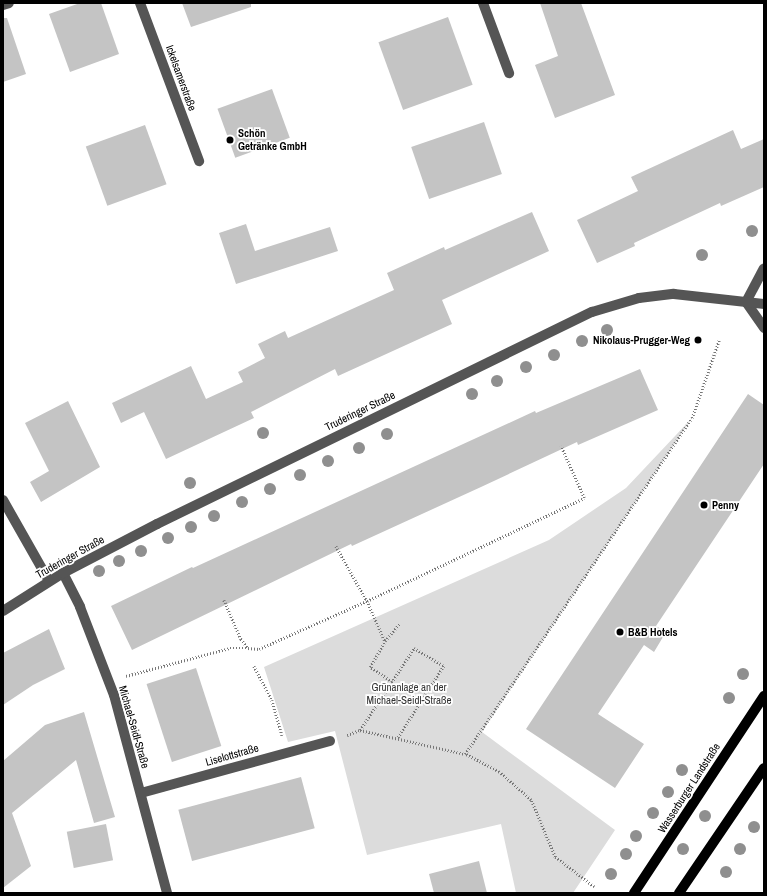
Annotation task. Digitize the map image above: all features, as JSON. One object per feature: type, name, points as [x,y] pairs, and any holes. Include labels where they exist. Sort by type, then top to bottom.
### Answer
[{"type":"main road","name":"Wasserburger Landstraße","points":[[634,893],[764,696]]},
{"type":"main road","points":[[679,893],[764,768]]},
{"type":"street","points":[[3,5],[9,3]]},
{"type":"street","name":"Ickelsamerstraße","points":[[140,3],[199,161]]},
{"type":"street","points":[[483,3],[509,74]]},
{"type":"street","points":[[764,268],[746,302],[764,328]]},
{"type":"street","name":"Truderinger Straße","points":[[3,611],[63,573],[348,430],[592,312],[639,298],[674,294],[764,304]]},
{"type":"street","points":[[3,500],[49,581]]},
{"type":"street","name":"Michael-Seidl-Straße","points":[[63,573],[80,607],[114,694],[167,893]]},
{"type":"street","name":"Liselottstraße","points":[[141,793],[330,741]]},
{"type":"path","points":[[465,754],[692,418],[719,340]]},
{"type":"path","points":[[122,677],[230,648],[259,649],[367,601],[584,498],[561,446]]},
{"type":"path","points":[[336,546],[367,601],[385,641]]},
{"type":"path","points":[[224,600],[241,639],[248,648]]},
{"type":"path","points":[[392,682],[370,667],[385,641],[400,623]]},
{"type":"path","points":[[360,730],[414,648],[444,666],[398,738]]},
{"type":"path","points":[[254,666],[272,700],[286,752]]},
{"type":"path","points":[[330,741],[360,730],[465,754],[499,772],[531,800],[555,857],[594,887]]},
{"type":"green space","name":"Grünanlage an der Michael-Seidl-Straße","points":[[692,418],[482,732],[615,830],[573,893],[516,893],[501,824],[367,855],[335,731],[288,742],[264,667],[549,540],[626,488]]},
{"type":"building","points":[[80,3],[101,3],[119,54],[70,72],[49,14]]},
{"type":"building","points":[[182,3],[251,3],[251,7],[191,27]]},
{"type":"building","points":[[540,3],[581,3],[615,95],[555,118],[535,65],[558,56]]},
{"type":"building","points":[[448,17],[473,85],[403,110],[378,42]]},
{"type":"building","points":[[3,18],[7,18],[26,74],[3,82]]},
{"type":"building","points":[[272,89],[290,138],[235,158],[217,109]]},
{"type":"building","points":[[484,122],[502,174],[429,199],[411,147]]},
{"type":"building","points":[[145,125],[167,184],[107,206],[86,147]]},
{"type":"building","points":[[733,130],[741,149],[764,139],[764,187],[721,206],[720,203],[634,243],[635,246],[597,263],[577,220],[638,191],[631,177]]},
{"type":"building","points":[[532,212],[549,251],[442,300],[452,324],[338,376],[335,369],[251,412],[254,418],[166,459],[144,412],[121,423],[112,403],[191,366],[206,399],[243,382],[238,372],[265,358],[258,344],[285,331],[288,338],[394,290],[387,273],[444,247],[445,250]]},
{"type":"building","points":[[246,224],[255,251],[330,227],[338,251],[236,284],[219,233]]},
{"type":"building","points":[[640,369],[658,410],[578,445],[577,442],[352,546],[351,544],[132,650],[111,606],[192,567],[193,568],[535,411],[536,413]]},
{"type":"building","points":[[748,394],[764,405],[764,464],[656,626],[666,632],[654,652],[644,645],[598,714],[644,744],[615,788],[526,729]]},
{"type":"building","points":[[68,401],[100,467],[41,502],[30,482],[49,471],[25,423]]},
{"type":"building","points":[[49,629],[65,669],[33,685],[3,705],[3,653]]},
{"type":"building","points":[[196,668],[221,746],[172,762],[147,684]]},
{"type":"building","points":[[84,712],[115,817],[94,823],[76,760],[12,813],[31,866],[3,888],[3,761],[45,725]]},
{"type":"building","points":[[301,777],[315,828],[192,861],[178,810]]},
{"type":"building","points":[[106,824],[113,860],[74,868],[67,832]]},
{"type":"building","points":[[479,861],[487,893],[434,893],[429,874]]},
{"type":"place","name":"Schön Getränke GmbH","points":[[230,140]]},
{"type":"place","name":"Nikolaus-Prugger-Weg","points":[[698,340]]},
{"type":"place","name":"Penny","points":[[704,505]]},
{"type":"place","name":"B&B Hotels","points":[[620,632]]}]
